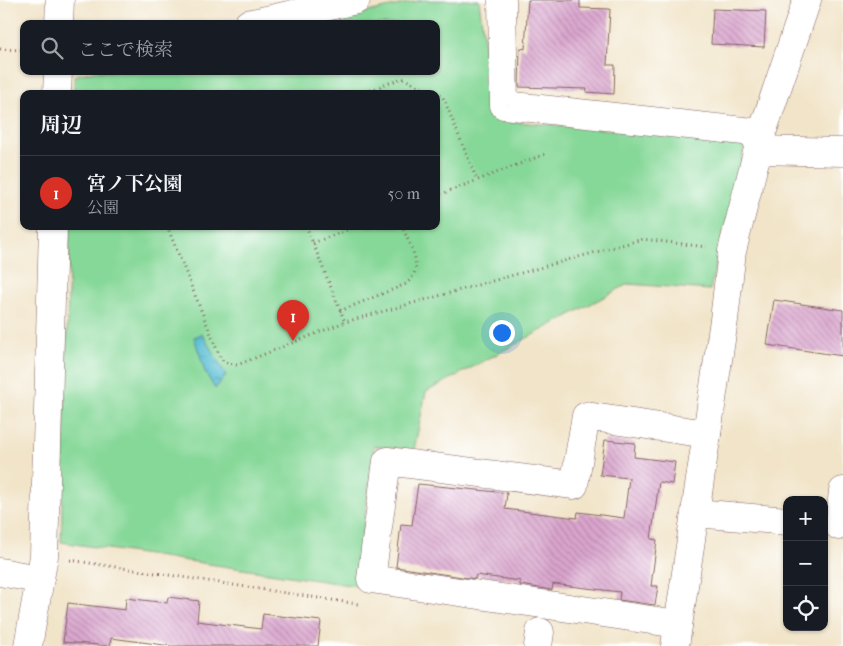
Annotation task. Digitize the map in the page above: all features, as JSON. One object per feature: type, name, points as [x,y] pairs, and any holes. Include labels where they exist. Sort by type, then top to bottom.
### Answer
[{"type":"street","points":[[59,20],[60,0]]},
{"type":"street","points":[[266,20],[356,0]]},
{"type":"street","points":[[502,0],[504,105],[843,152]]},
{"type":"street","points":[[706,434],[586,416],[574,485],[388,461],[371,579],[676,635],[696,512],[732,251],[760,142],[807,0]]},
{"type":"street","points":[[57,90],[58,75]]},
{"type":"street","points":[[28,646],[41,567],[53,230]]},
{"type":"street","points":[[835,525],[843,491]]},
{"type":"street","points":[[696,512],[783,521]]},
{"type":"street","points":[[0,572],[41,567]]},
{"type":"path","points":[[0,49],[20,50]]},
{"type":"path","points":[[371,90],[402,78],[429,90]]},
{"type":"path","points":[[440,95],[477,180]]},
{"type":"path","points":[[440,194],[548,153]]},
{"type":"path","points":[[169,230],[220,357],[224,362],[230,364],[244,364],[345,322],[644,239],[732,251]]},
{"type":"path","points":[[307,230],[345,322]]},
{"type":"path","points":[[312,243],[346,230]]},
{"type":"path","points":[[340,311],[406,284],[413,278],[416,272],[416,260],[404,230]]},
{"type":"path","points":[[41,567],[365,605]]},
{"type":"green space","points":[[422,0],[479,0],[494,120],[746,141],[710,290],[628,284],[426,392],[414,450],[374,446],[356,586],[61,542],[70,230],[440,230],[440,90],[74,90],[74,76],[440,75],[440,20],[331,20]]},
{"type":"water","points":[[202,334],[226,375],[215,389],[205,372],[194,337]]},
{"type":"building","points":[[528,0],[580,0],[580,8],[610,9],[607,65],[615,65],[614,94],[586,92],[587,89],[519,87],[520,48],[525,49]]},
{"type":"building","points":[[713,9],[766,11],[764,47],[711,44]]},
{"type":"building","points":[[774,300],[843,310],[843,356],[767,345]]},
{"type":"building","points":[[605,440],[635,443],[634,457],[675,462],[672,484],[659,482],[651,539],[657,540],[651,586],[658,586],[655,605],[619,600],[620,592],[553,584],[552,590],[520,585],[520,581],[476,575],[475,579],[396,567],[401,524],[412,525],[418,484],[507,493],[505,509],[577,518],[578,512],[624,518],[629,478],[600,475]]},
{"type":"building","points":[[168,597],[199,601],[197,621],[261,629],[263,614],[321,621],[318,646],[172,646],[111,638],[110,646],[63,642],[68,603],[125,610],[126,598],[167,603]]},
{"type":"place","name":"宮ノ下公園","points":[[293,341]]}]
